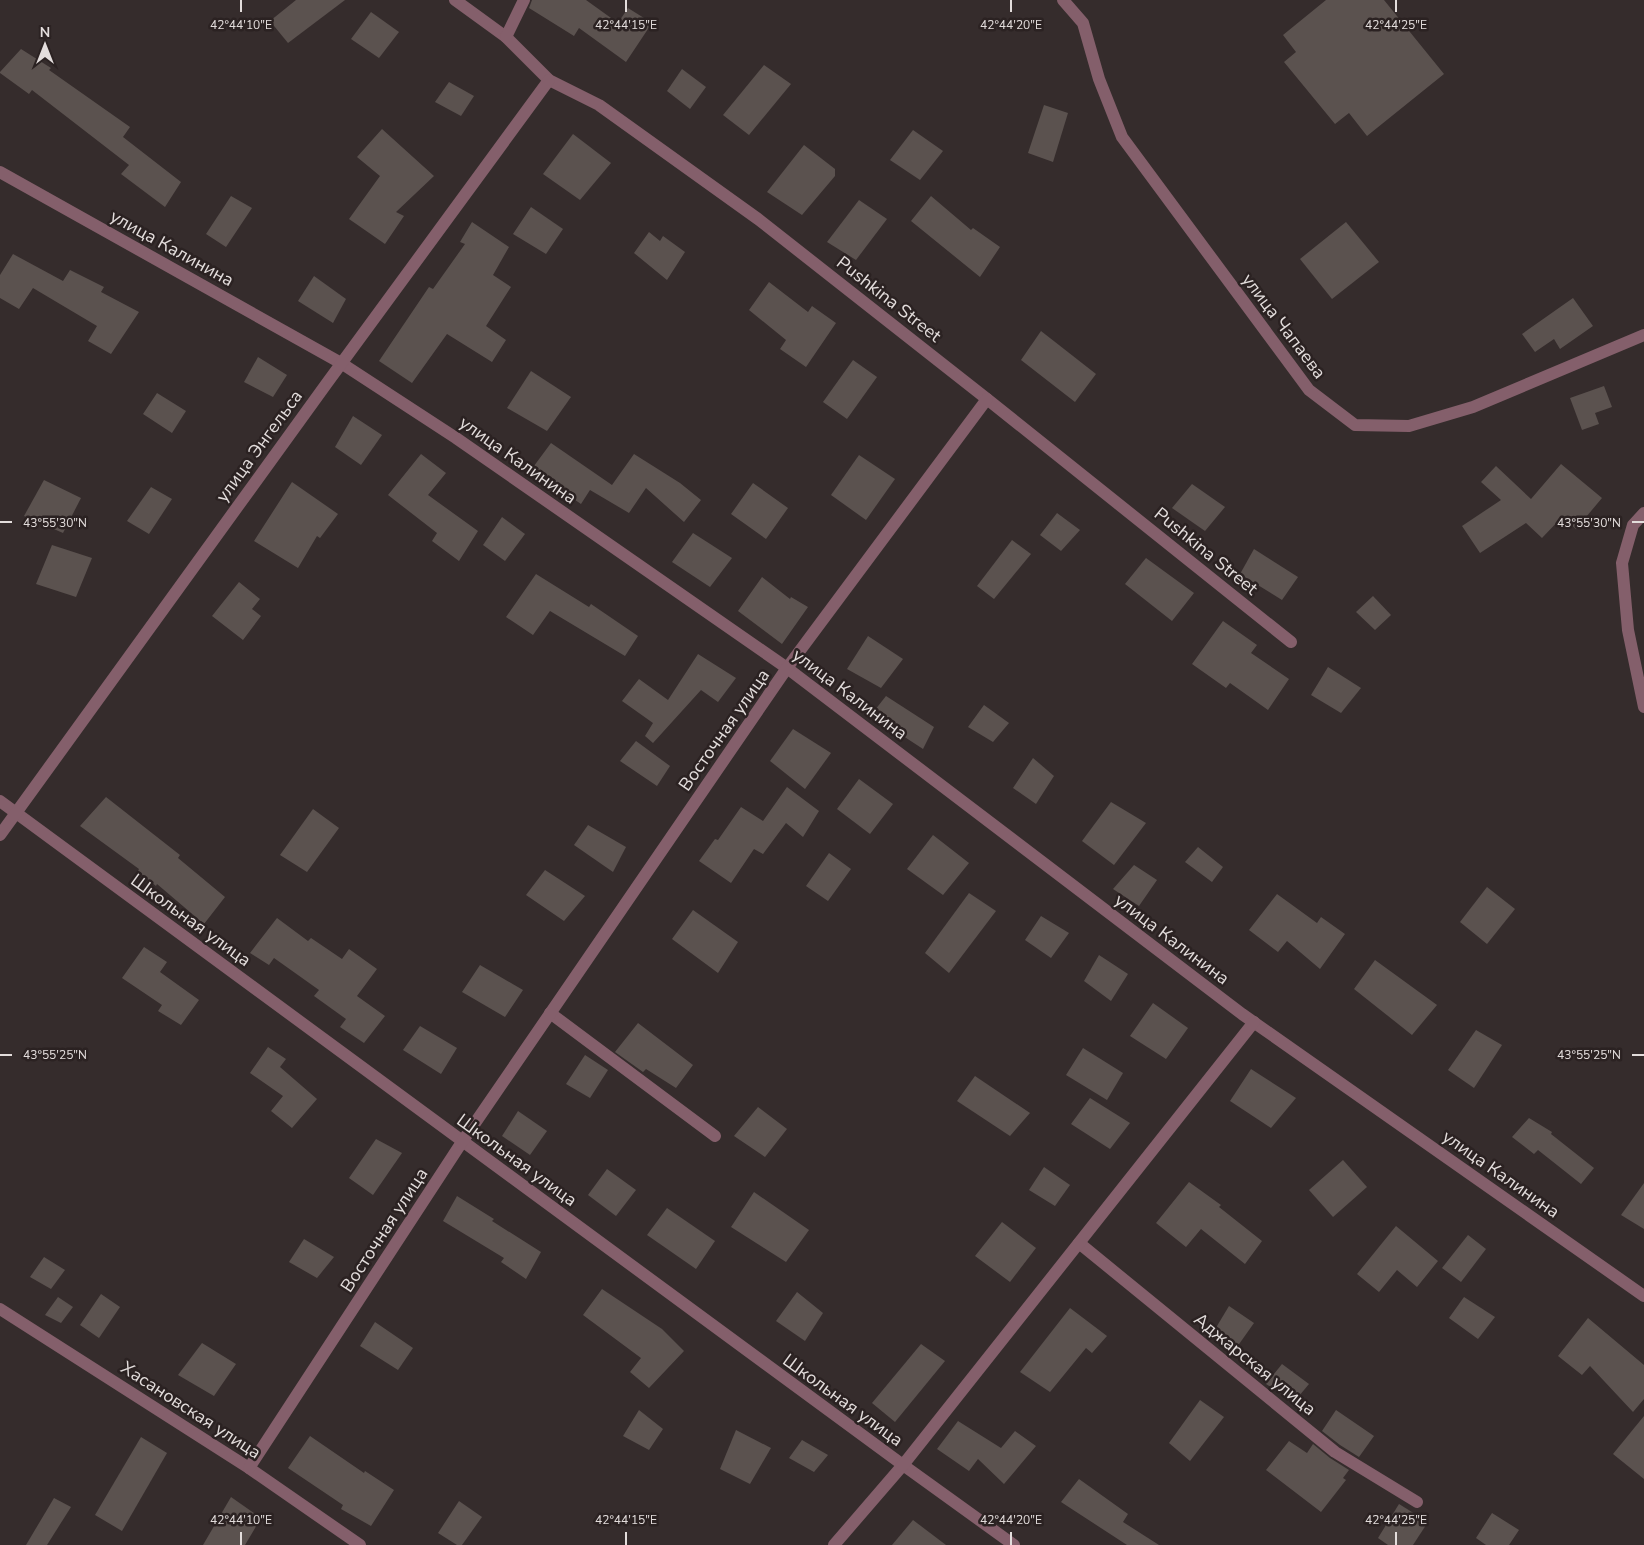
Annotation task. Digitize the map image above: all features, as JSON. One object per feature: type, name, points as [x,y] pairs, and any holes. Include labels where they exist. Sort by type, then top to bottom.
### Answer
[{"type":"street","name":"Pushkina Street","points":[[455,0],[506,37],[549,80],[599,105],[750,213],[987,399],[1291,642]]},
{"type":"street","points":[[506,37],[524,0]]},
{"type":"street","name":"улица Чапаева","points":[[1063,0],[1083,23],[1098,79],[1122,137],[1308,390],[1355,424],[1408,426],[1473,406],[1644,335]]},
{"type":"street","name":"улица Энгельса","points":[[0,835],[341,363],[549,80]]},
{"type":"street","name":"улица Калинина","points":[[0,172],[341,363],[456,438],[787,668],[1254,1022],[1644,1296]]},
{"type":"street","name":"Восточная улица","points":[[249,1468],[462,1142],[787,668],[987,399]]},
{"type":"street","points":[[1644,514],[1634,525],[1622,563],[1628,630],[1644,707]]},
{"type":"street","name":"Школьная улица","points":[[0,801],[462,1142],[1014,1545]]},
{"type":"street","points":[[550,1013],[715,1136]]},
{"type":"street","points":[[834,1545],[903,1465],[1254,1022]]},
{"type":"street","name":"Аджарская улица","points":[[1079,1243],[1335,1452],[1417,1502]]},
{"type":"street","name":"Хасановская улица","points":[[0,1309],[249,1468],[360,1545]]},
{"type":"building","points":[[296,0],[345,0],[288,43],[270,21]]},
{"type":"building","points":[[532,0],[586,0],[618,23],[628,8],[652,23],[626,62],[579,28],[574,36],[529,8]]},
{"type":"building","points":[[1326,0],[1384,0],[1444,74],[1367,136],[1349,113],[1335,124],[1284,62],[1296,52],[1283,35]]},
{"type":"building","points":[[371,12],[399,32],[379,58],[351,39]]},
{"type":"building","points":[[21,49],[51,68],[49,70],[130,127],[123,137],[181,182],[165,207],[121,174],[129,165],[32,90],[29,94],[0,73]]},
{"type":"building","points":[[764,65],[791,84],[749,135],[723,115]]},
{"type":"building","points":[[682,69],[706,87],[690,109],[667,91]]},
{"type":"building","points":[[449,82],[474,96],[461,116],[435,102]]},
{"type":"building","points":[[1044,105],[1068,113],[1053,162],[1028,153]]},
{"type":"building","points":[[382,129],[434,176],[396,212],[404,216],[385,244],[349,219],[380,176],[357,157]]},
{"type":"building","points":[[913,130],[943,151],[920,180],[890,160]]},
{"type":"building","points":[[573,134],[611,163],[580,200],[543,174]]},
{"type":"building","points":[[804,145],[835,169],[835,176],[802,215],[767,192]]},
{"type":"building","points":[[231,196],[252,208],[226,247],[206,234]]},
{"type":"building","points":[[931,196],[971,230],[973,228],[1000,247],[980,277],[911,221]]},
{"type":"building","points":[[859,200],[887,219],[856,260],[827,242]]},
{"type":"building","points":[[531,207],[563,229],[546,254],[513,234]]},
{"type":"building","points":[[472,222],[509,247],[493,275],[511,287],[486,326],[506,340],[492,362],[447,334],[412,383],[379,361],[429,287],[433,289],[465,244],[460,242]]},
{"type":"building","points":[[1346,222],[1379,262],[1332,299],[1300,259]]},
{"type":"building","points":[[649,232],[660,241],[663,236],[685,252],[667,280],[634,253]]},
{"type":"building","points":[[13,254],[63,281],[70,270],[104,287],[101,292],[139,312],[111,354],[88,341],[97,326],[33,288],[19,309],[0,298],[0,275]]},
{"type":"building","points":[[314,276],[346,299],[333,323],[298,301]]},
{"type":"building","points":[[769,282],[808,312],[812,306],[836,323],[806,367],[780,349],[786,340],[749,310]]},
{"type":"building","points":[[1573,298],[1593,326],[1560,349],[1554,339],[1535,352],[1522,334]]},
{"type":"building","points":[[1041,331],[1096,374],[1075,402],[1021,360]]},
{"type":"building","points":[[258,357],[287,375],[273,397],[244,382]]},
{"type":"building","points":[[853,360],[877,377],[847,419],[823,402]]},
{"type":"building","points":[[531,371],[571,397],[547,431],[507,408]]},
{"type":"building","points":[[1604,386],[1612,407],[1595,413],[1599,424],[1582,430],[1570,398]]},
{"type":"building","points":[[157,393],[186,411],[172,433],[143,414]]},
{"type":"building","points":[[353,416],[382,435],[361,465],[335,447]]},
{"type":"building","points":[[551,443],[612,485],[634,454],[680,483],[701,500],[684,522],[646,488],[629,513],[590,490],[581,504],[531,470]]},
{"type":"building","points":[[421,454],[446,473],[428,495],[478,531],[459,561],[432,541],[437,533],[388,495]]},
{"type":"building","points":[[859,455],[895,479],[866,520],[831,495]]},
{"type":"building","points":[[1561,464],[1602,498],[1576,529],[1562,517],[1542,538],[1526,523],[1480,553],[1462,526],[1501,500],[1481,482],[1496,466],[1531,499]]},
{"type":"building","points":[[44,480],[81,498],[63,533],[24,516]]},
{"type":"building","points":[[292,482],[338,514],[320,538],[317,536],[298,568],[254,541]]},
{"type":"building","points":[[753,483],[788,508],[766,539],[731,514]]},
{"type":"building","points":[[1192,484],[1225,507],[1205,531],[1172,508]]},
{"type":"building","points":[[151,487],[172,499],[149,534],[127,521]]},
{"type":"building","points":[[1057,513],[1080,530],[1061,551],[1040,535]]},
{"type":"building","points":[[502,517],[525,534],[505,561],[483,545]]},
{"type":"building","points":[[693,533],[732,558],[710,587],[672,562]]},
{"type":"building","points":[[1012,540],[1031,554],[994,599],[977,586]]},
{"type":"building","points":[[52,545],[92,558],[76,597],[36,584]]},
{"type":"building","points":[[1254,549],[1298,577],[1282,600],[1240,574]]},
{"type":"building","points":[[1146,558],[1194,593],[1172,621],[1125,584]]},
{"type":"building","points":[[536,574],[589,607],[591,604],[638,636],[625,656],[550,611],[533,635],[506,617]]},
{"type":"building","points":[[762,577],[790,599],[791,597],[808,607],[782,644],[738,611]]},
{"type":"building","points":[[239,582],[260,599],[252,609],[261,616],[243,640],[212,616]]},
{"type":"building","points":[[1373,596],[1391,615],[1375,630],[1356,612]]},
{"type":"building","points":[[1223,621],[1257,645],[1251,653],[1289,679],[1268,710],[1230,683],[1226,688],[1192,664]]},
{"type":"building","points":[[868,636],[903,659],[881,688],[847,669]]},
{"type":"building","points":[[698,654],[736,678],[718,702],[701,690],[653,743],[645,736],[653,723],[622,701],[639,679],[668,700]]},
{"type":"building","points":[[1328,667],[1361,688],[1341,713],[1311,695]]},
{"type":"building","points":[[886,696],[934,727],[923,749],[871,715]]},
{"type":"building","points":[[984,705],[1009,723],[993,742],[968,727]]},
{"type":"building","points":[[793,729],[831,753],[805,789],[770,761]]},
{"type":"building","points":[[636,741],[670,766],[657,786],[620,761]]},
{"type":"building","points":[[1033,758],[1054,776],[1036,804],[1013,788]]},
{"type":"building","points":[[859,779],[893,804],[870,834],[837,809]]},
{"type":"building","points":[[787,787],[819,811],[803,837],[786,823],[763,854],[754,849],[731,883],[699,861],[715,839],[718,840],[741,807],[763,821]]},
{"type":"building","points":[[106,797],[180,855],[178,858],[225,897],[204,924],[157,884],[156,886],[138,871],[139,869],[80,826]]},
{"type":"building","points":[[1111,802],[1146,823],[1114,865],[1082,841]]},
{"type":"building","points":[[313,809],[339,828],[307,872],[280,855]]},
{"type":"building","points":[[588,825],[626,847],[613,872],[574,845]]},
{"type":"building","points":[[933,835],[969,863],[943,895],[907,869]]},
{"type":"building","points":[[1198,847],[1223,867],[1212,882],[1185,862]]},
{"type":"building","points":[[829,853],[851,869],[828,901],[806,886]]},
{"type":"building","points":[[1134,865],[1157,880],[1139,906],[1113,889]]},
{"type":"building","points":[[545,870],[585,896],[564,921],[526,895]]},
{"type":"building","points":[[1487,887],[1515,909],[1487,944],[1460,922]]},
{"type":"building","points":[[969,893],[996,911],[949,973],[925,953]]},
{"type":"building","points":[[1277,894],[1317,923],[1321,917],[1345,934],[1320,969],[1287,941],[1278,952],[1249,930]]},
{"type":"building","points":[[693,910],[738,942],[718,973],[672,939]]},
{"type":"building","points":[[1041,916],[1069,933],[1051,958],[1025,940]]},
{"type":"building","points":[[277,918],[308,941],[311,938],[342,959],[349,949],[377,969],[357,996],[385,1016],[364,1043],[340,1027],[346,1019],[314,996],[319,990],[274,958],[269,965],[250,953]]},
{"type":"building","points":[[144,947],[167,962],[160,972],[199,1000],[181,1025],[158,1011],[162,1005],[122,978]]},
{"type":"building","points":[[1099,955],[1128,974],[1111,1001],[1084,981]]},
{"type":"building","points":[[1375,960],[1437,1005],[1412,1035],[1354,989]]},
{"type":"building","points":[[480,965],[523,990],[505,1017],[462,992]]},
{"type":"building","points":[[1153,1003],[1188,1028],[1166,1059],[1130,1036]]},
{"type":"building","points":[[638,1023],[693,1065],[676,1088],[646,1069],[643,1072],[615,1052]]},
{"type":"building","points":[[420,1026],[457,1048],[441,1074],[403,1050]]},
{"type":"building","points":[[1476,1030],[1502,1045],[1474,1088],[1448,1070]]},
{"type":"building","points":[[268,1047],[286,1059],[280,1067],[317,1099],[292,1128],[271,1111],[283,1096],[250,1073]]},
{"type":"building","points":[[1083,1048],[1123,1073],[1107,1100],[1066,1075]]},
{"type":"building","points":[[585,1055],[608,1070],[590,1098],[566,1084]]},
{"type":"building","points":[[1251,1069],[1296,1098],[1271,1128],[1230,1101]]},
{"type":"building","points":[[975,1076],[1030,1113],[1010,1136],[957,1101]]},
{"type":"building","points":[[1090,1098],[1130,1123],[1110,1149],[1071,1124]]},
{"type":"building","points":[[758,1107],[787,1129],[765,1157],[734,1136]]},
{"type":"building","points":[[518,1111],[547,1131],[530,1155],[502,1136]]},
{"type":"building","points":[[1529,1118],[1552,1132],[1551,1134],[1594,1168],[1581,1184],[1538,1150],[1534,1154],[1512,1137]]},
{"type":"building","points":[[376,1139],[402,1153],[373,1195],[349,1178]]},
{"type":"building","points":[[1343,1160],[1367,1187],[1333,1217],[1309,1190]]},
{"type":"building","points":[[1044,1167],[1070,1185],[1055,1206],[1029,1190]]},
{"type":"building","points":[[607,1169],[636,1190],[616,1216],[588,1195]]},
{"type":"building","points":[[1189,1182],[1221,1205],[1219,1207],[1262,1241],[1245,1264],[1201,1229],[1186,1247],[1156,1223]]},
{"type":"building","points":[[1644,1183],[1644,1229],[1621,1215]]},
{"type":"building","points":[[754,1192],[809,1230],[786,1262],[731,1227]]},
{"type":"building","points":[[457,1196],[541,1252],[526,1279],[501,1262],[504,1258],[443,1221]]},
{"type":"building","points":[[667,1208],[715,1241],[696,1269],[647,1235]]},
{"type":"building","points":[[1002,1222],[1036,1248],[1010,1282],[975,1256]]},
{"type":"building","points":[[1396,1226],[1438,1261],[1417,1287],[1397,1270],[1379,1292],[1357,1274]]},
{"type":"building","points":[[1468,1235],[1486,1249],[1461,1282],[1442,1268]]},
{"type":"building","points":[[304,1239],[334,1257],[317,1278],[289,1262]]},
{"type":"building","points":[[44,1257],[65,1270],[51,1289],[30,1277]]},
{"type":"building","points":[[602,1289],[662,1329],[684,1351],[649,1388],[630,1372],[641,1358],[583,1315]]},
{"type":"building","points":[[797,1292],[823,1313],[805,1341],[776,1321]]},
{"type":"building","points":[[101,1294],[120,1307],[99,1338],[80,1325]]},
{"type":"building","points":[[58,1297],[73,1307],[61,1323],[45,1315]]},
{"type":"building","points":[[1464,1297],[1495,1317],[1478,1339],[1449,1318]]},
{"type":"building","points":[[1229,1306],[1254,1323],[1237,1347],[1214,1331]]},
{"type":"building","points":[[1070,1308],[1107,1336],[1092,1353],[1086,1348],[1050,1392],[1020,1372]]},
{"type":"building","points":[[1588,1318],[1644,1365],[1644,1399],[1633,1412],[1590,1366],[1582,1375],[1558,1356]]},
{"type":"building","points":[[375,1322],[413,1348],[398,1370],[360,1346]]},
{"type":"building","points":[[202,1343],[236,1364],[214,1396],[178,1375]]},
{"type":"building","points":[[921,1344],[945,1361],[895,1422],[872,1403]]},
{"type":"building","points":[[1282,1364],[1309,1384],[1294,1402],[1266,1384]]},
{"type":"building","points":[[1200,1400],[1224,1417],[1190,1461],[1169,1443]]},
{"type":"building","points":[[639,1410],[663,1429],[649,1450],[623,1436]]},
{"type":"building","points":[[1336,1410],[1374,1436],[1359,1457],[1322,1431]]},
{"type":"building","points":[[1644,1416],[1644,1479],[1613,1454]]},
{"type":"building","points":[[958,1421],[1001,1448],[1015,1431],[1036,1446],[1004,1484],[978,1459],[969,1471],[937,1449]]},
{"type":"building","points":[[736,1430],[771,1448],[750,1484],[720,1469]]},
{"type":"building","points":[[310,1436],[364,1473],[365,1471],[394,1490],[371,1526],[341,1509],[343,1505],[288,1468]]},
{"type":"building","points":[[141,1437],[167,1453],[122,1531],[95,1515]]},
{"type":"building","points":[[802,1440],[828,1455],[814,1472],[789,1458]]},
{"type":"building","points":[[1289,1441],[1307,1453],[1313,1444],[1349,1470],[1343,1478],[1346,1480],[1321,1512],[1266,1470]]},
{"type":"building","points":[[1079,1479],[1128,1514],[1123,1522],[1159,1545],[1127,1545],[1061,1502]]},
{"type":"building","points":[[231,1497],[261,1518],[245,1545],[203,1545]]},
{"type":"building","points":[[54,1498],[71,1507],[47,1545],[26,1545]]},
{"type":"building","points":[[459,1501],[482,1517],[462,1545],[457,1545],[438,1533]]},
{"type":"building","points":[[1399,1504],[1428,1522],[1413,1545],[1388,1545],[1378,1538]]},
{"type":"building","points":[[1492,1513],[1519,1530],[1509,1545],[1486,1545],[1476,1538]]},
{"type":"building","points":[[913,1520],[946,1545],[892,1545]]}]
